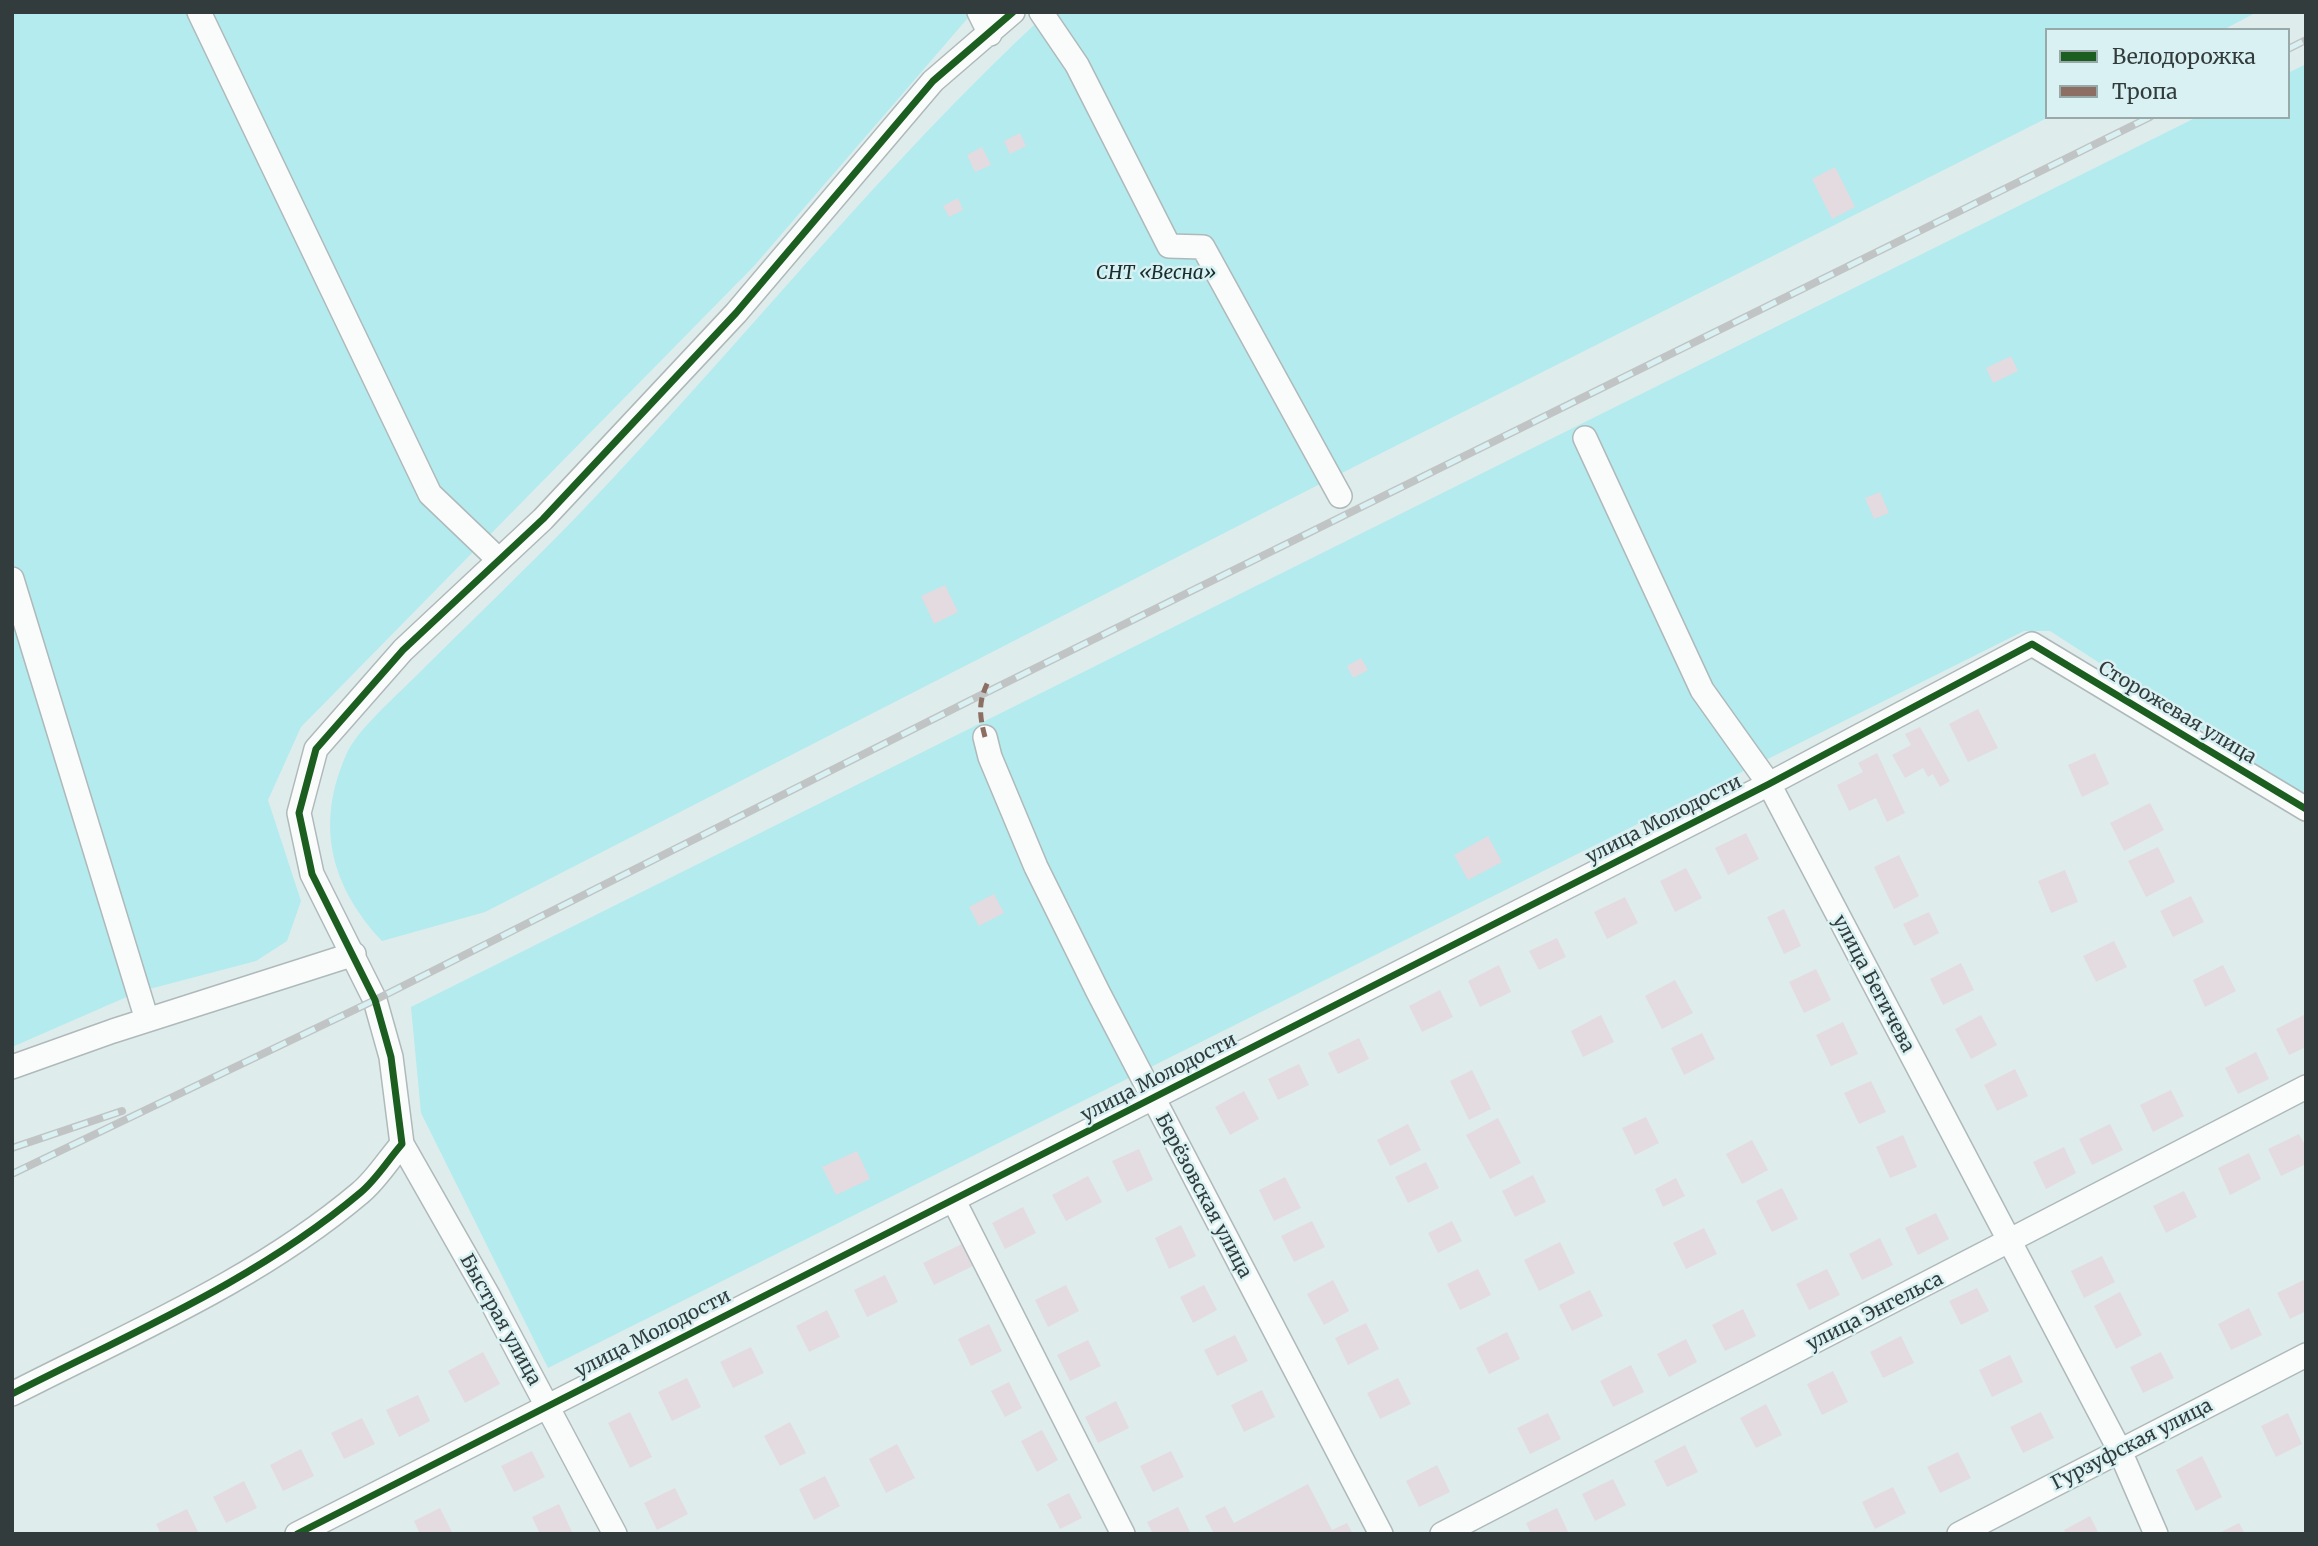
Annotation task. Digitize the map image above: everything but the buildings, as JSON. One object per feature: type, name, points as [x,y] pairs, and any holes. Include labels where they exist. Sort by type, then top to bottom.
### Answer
[{"type":"street","points":[[199,12],[430,494],[499,560]]},
{"type":"street","points":[[979,12],[989,34]]},
{"type":"street","points":[[12,1394],[221,1288],[286,1247],[362,1192],[402,1144],[391,1057],[375,1000],[312,874],[299,813],[316,748],[404,650],[543,519],[736,313],[933,81],[1013,12]]},
{"type":"street","points":[[1041,12],[1077,65],[1169,246],[1203,247],[1340,496]]},
{"type":"street","name":"улица Бегичева","points":[[1586,438],[1702,690],[1769,784],[2008,1243],[2120,1451],[2156,1534]]},
{"type":"street","points":[[12,579],[146,1020]]},
{"type":"street","name":"улица Молодости","points":[[297,1534],[1769,784],[2032,644]]},
{"type":"street","name":"Сторожевая улица","points":[[2032,644],[2306,809]]},
{"type":"street","name":"Берёзовская улица","points":[[985,737],[990,757],[1036,867],[1152,1099],[1381,1534]]},
{"type":"street","points":[[12,1067],[146,1020],[354,954]]},
{"type":"street","name":"улица Энгельса","points":[[1442,1534],[2306,1087]]},
{"type":"street","name":"Быстрая улица","points":[[402,1144],[489,1297],[615,1534]]},
{"type":"street","points":[[954,1201],[1123,1534]]},
{"type":"street","name":"Гурзуфская улица","points":[[1959,1534],[2306,1355]]},
{"type":"green space","points":[[12,12],[973,12],[754,266],[301,727],[268,800],[301,901],[287,941],[256,961],[138,992],[12,1047]]},
{"type":"green space","name":"СНТ «Весна»","points":[[1048,12],[2257,12],[2227,28],[2045,28],[2045,119],[1314,487],[485,912],[382,941],[350,899],[333,854],[330,831],[331,806],[337,781],[346,755],[358,735],[581,512],[868,195],[986,71]]},
{"type":"green space","points":[[2306,64],[2306,796],[2050,631],[2024,631],[548,1368],[421,1113],[411,1007],[2193,119],[2290,119],[2290,72]]},
{"type":"railway","points":[[2290,48],[2306,40]]},
{"type":"railway","points":[[12,1174],[375,1000],[981,695],[2146,119]]},
{"type":"railway","points":[[12,1148],[122,1111]]},
{"type":"marked path","points":[[985,737],[981,708],[989,680]]},
{"type":"cycle path","points":[[12,1394],[147,1327],[279,1253],[366,1188],[402,1144],[391,1057],[375,1000],[312,874],[299,813],[316,749],[403,650],[543,519],[736,313],[933,81],[1013,12]]},
{"type":"cycle path","points":[[297,1534],[1769,784],[2032,644],[2306,809]]}]
